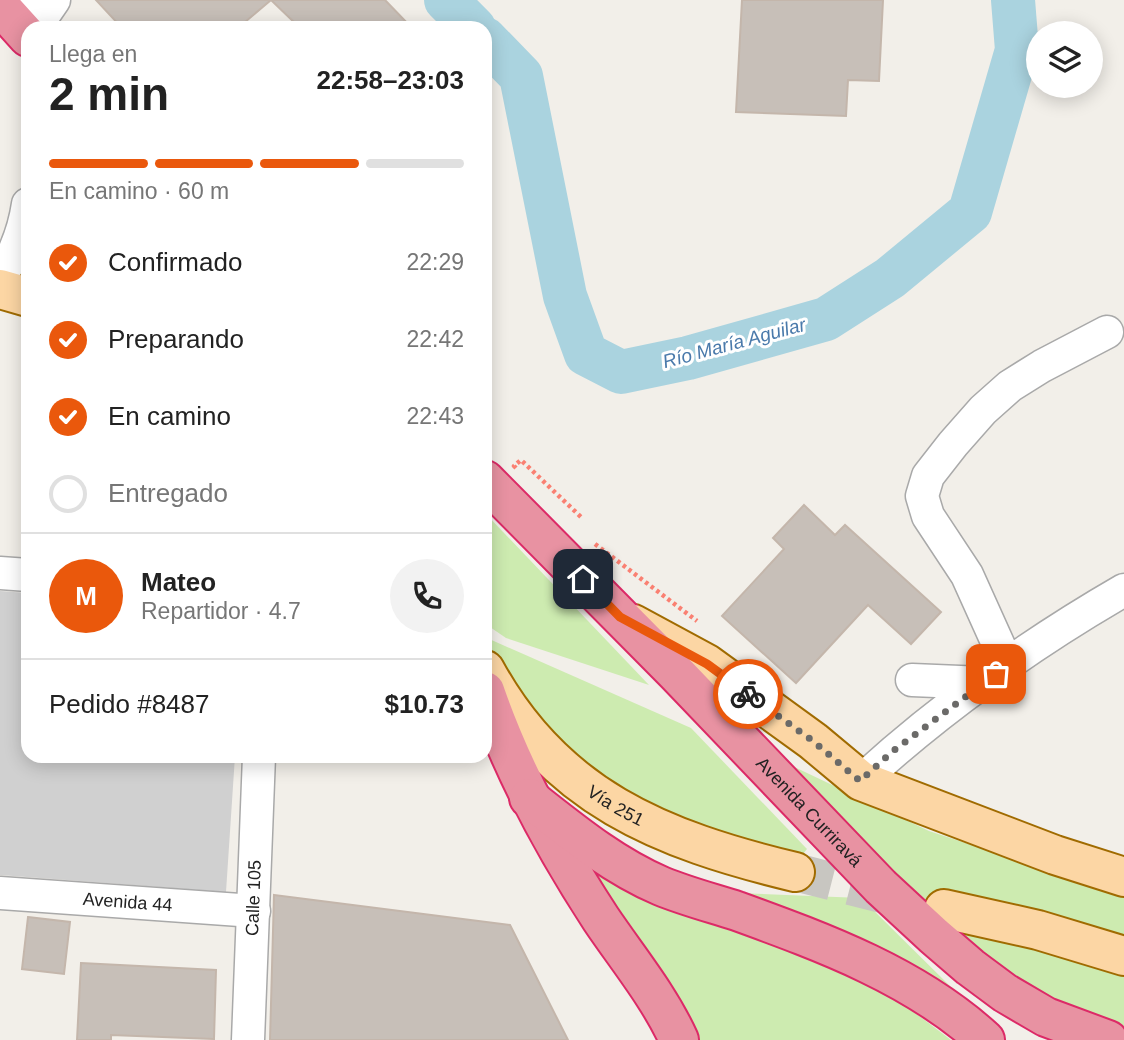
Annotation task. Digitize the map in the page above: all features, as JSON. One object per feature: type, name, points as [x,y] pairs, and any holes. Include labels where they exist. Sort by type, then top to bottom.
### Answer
[{"type":"highway","points":[[0,6],[37,13]]},
{"type":"highway","name":"Avenida Curriravá","points":[[492,487],[881,887],[970,967],[1005,993],[1046,1017],[1108,1040]]},
{"type":"highway","points":[[492,710],[511,761],[529,798],[601,918],[650,989],[679,1040]]},
{"type":"highway","points":[[529,798],[587,844],[622,866],[662,886],[816,939],[892,976],[959,1017],[985,1040]]},
{"type":"main road","points":[[0,289],[21,295]]},
{"type":"main road","points":[[620,617],[707,664],[813,741],[860,781],[1055,855],[1124,877]]},
{"type":"main road","name":"Vía 251","points":[[492,681],[516,718],[547,753],[577,783],[612,806],[673,837],[737,859],[795,872]]},
{"type":"main road","points":[[492,741],[529,798]]},
{"type":"main road","points":[[944,909],[1038,930],[1124,956]]},
{"type":"street","points":[[0,278],[12,259],[21,236]]},
{"type":"street","points":[[996,674],[967,575],[928,516],[922,496],[928,476],[983,410],[1010,386],[1107,332]]},
{"type":"street","points":[[0,573],[21,574]]},
{"type":"street","points":[[860,781],[893,751],[996,674],[1089,610],[1124,590]]},
{"type":"street","points":[[912,680],[996,674]]},
{"type":"street","name":"Calle 105","points":[[248,1040],[259,763]]},
{"type":"street","name":"Avenida 44","points":[[0,893],[254,911]]},
{"type":"path","points":[[523,475],[514,467],[521,460],[581,517]]},
{"type":"path","points":[[590,540],[699,622]]},
{"type":"shaded area","points":[[0,591],[21,592],[21,763],[235,763],[226,892],[0,875]]},
{"type":"green space","points":[[492,520],[649,685],[506,638],[492,628]]},
{"type":"green space","points":[[492,640],[691,728],[807,849],[795,864],[589,786],[492,664]]},
{"type":"green space","points":[[765,753],[929,831],[1124,895],[1124,1031],[1068,1014],[998,974]]},
{"type":"green space","points":[[558,840],[877,984],[951,1040],[694,1040]]},
{"type":"green space","points":[[738,893],[861,898],[954,990],[898,959]]},
{"type":"building","points":[[96,0],[271,0],[246,21],[116,21]]},
{"type":"building","points":[[271,0],[385,0],[405,21],[293,21]]},
{"type":"building","points":[[742,0],[883,0],[879,81],[848,80],[846,116],[736,112]]},
{"type":"building","points":[[804,505],[835,535],[845,525],[941,612],[911,644],[868,605],[796,683],[722,616],[784,549],[773,538]]},
{"type":"building","points":[[274,895],[510,925],[568,1040],[270,1040]]},
{"type":"building","points":[[28,917],[70,922],[64,974],[22,969]]},
{"type":"building","points":[[81,963],[216,970],[214,1039],[111,1035],[111,1040],[77,1040]]},
{"type":"waterway","name":"Río María Aguilar","points":[[446,0],[467,21]]},
{"type":"waterway","name":"Río María Aguilar","points":[[492,46],[521,76],[565,296],[586,354],[621,372],[688,358],[826,319],[890,278],[970,212],[1017,50],[1013,0]]},
{"type":"tunnel","points":[[795,872],[905,900]]},
{"type":"way so far","points":[[748,694],[813,741],[860,781],[893,751],[996,674]]},
{"type":"route","points":[[583,579],[620,617],[707,664],[748,694]]}]
